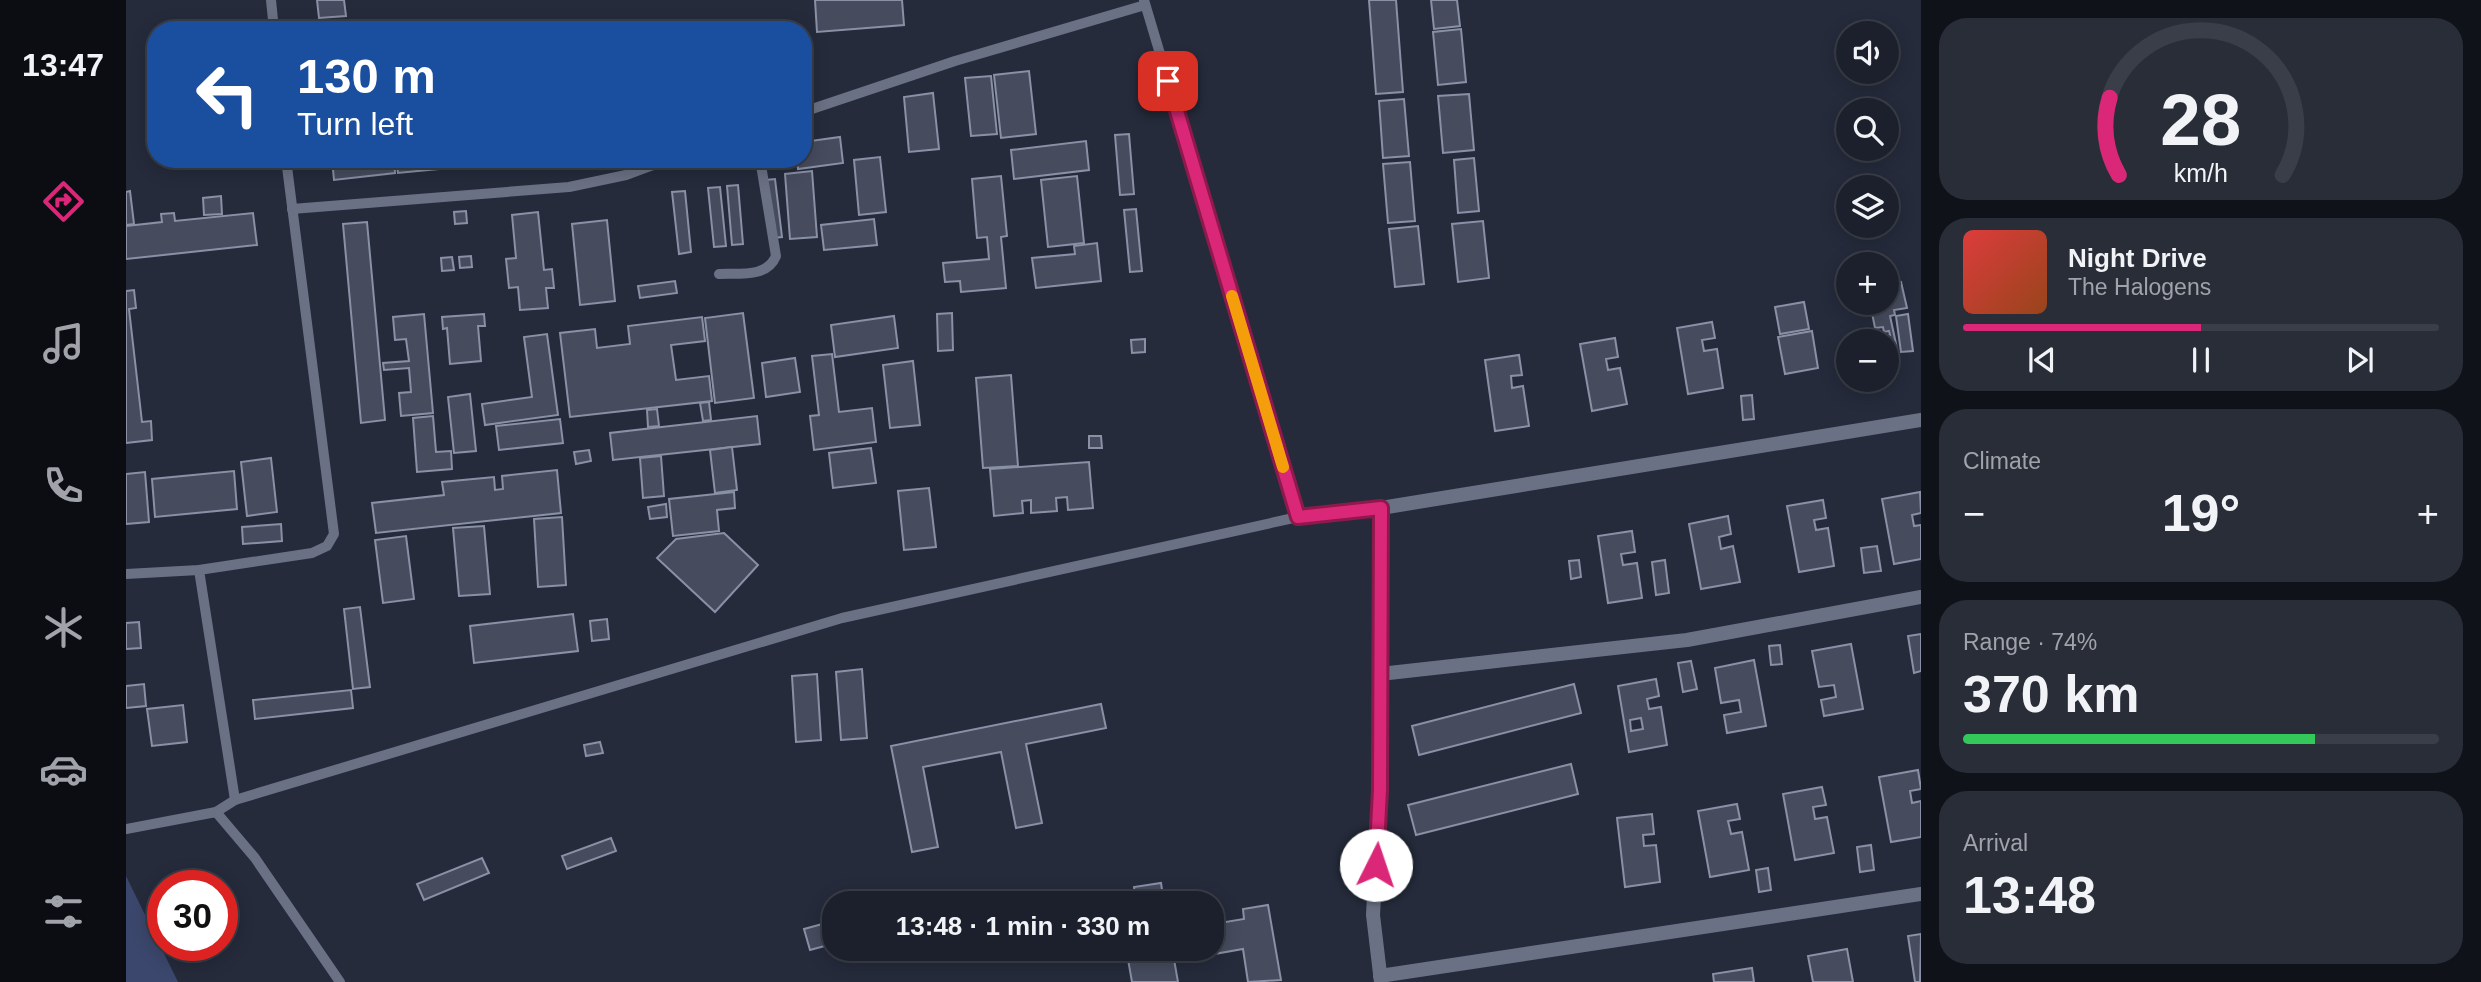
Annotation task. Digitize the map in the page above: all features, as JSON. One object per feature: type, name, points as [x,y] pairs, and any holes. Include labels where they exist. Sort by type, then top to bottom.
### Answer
[{"type":"street","points":[[1298,517],[1381,508],[1921,420]]},
{"type":"street","points":[[1381,508],[1380,790],[1373,915],[1380,979],[1921,894]]},
{"type":"street","points":[[1380,674],[1687,640],[1921,597]]},
{"type":"lane","points":[[271,0],[273,21]]},
{"type":"lane","points":[[126,829],[216,813],[235,800],[842,618],[1298,517],[1145,2],[955,61],[812,110]]},
{"type":"lane","points":[[126,574],[199,570],[312,553],[327,546],[334,534],[287,168]]},
{"type":"lane","points":[[292,209],[569,187],[626,175],[645,168]]},
{"type":"lane","points":[[719,274],[765,271],[772,266],[776,256],[761,168]]},
{"type":"lane","points":[[199,570],[235,800]]},
{"type":"lane","points":[[216,813],[255,859],[340,982]]},
{"type":"shaded area","points":[[126,876],[147,919],[147,961],[168,961],[178,982],[126,982]]},
{"type":"building","points":[[317,0],[344,0],[346,16],[319,18]]},
{"type":"building","points":[[815,0],[902,0],[904,25],[817,32]]},
{"type":"building","points":[[1369,0],[1396,0],[1403,92],[1376,94]]},
{"type":"building","points":[[1431,0],[1457,0],[1460,26],[1434,29]]},
{"type":"building","points":[[1461,29],[1466,82],[1438,85],[1433,32]]},
{"type":"building","points":[[1029,71],[1036,134],[1001,138],[994,75]]},
{"type":"building","points":[[991,76],[997,134],[971,136],[965,78]]},
{"type":"building","points":[[933,93],[939,149],[909,152],[904,97]]},
{"type":"building","points":[[1469,94],[1474,150],[1443,153],[1438,96]]},
{"type":"building","points":[[1404,99],[1409,156],[1383,158],[1379,101]]},
{"type":"building","points":[[1129,134],[1134,194],[1120,195],[1115,135]]},
{"type":"building","points":[[840,137],[843,163],[812,167],[812,141]]},
{"type":"building","points":[[1086,141],[1089,170],[1014,179],[1011,150]]},
{"type":"building","points":[[880,157],[886,212],[859,215],[854,160]]},
{"type":"building","points":[[1474,158],[1479,211],[1458,213],[1454,160]]},
{"type":"building","points":[[1410,162],[1415,221],[1388,223],[1383,164]]},
{"type":"building","points":[[333,168],[395,168],[395,173],[334,180]]},
{"type":"building","points":[[397,168],[438,168],[438,169],[398,173]]},
{"type":"building","points":[[812,171],[817,237],[790,239],[785,174]]},
{"type":"building","points":[[1001,176],[1007,236],[1001,237],[1006,288],[961,292],[960,281],[945,282],[943,263],[989,259],[987,237],[977,238],[972,179]]},
{"type":"building","points":[[1077,176],[1084,243],[1048,247],[1041,180]]},
{"type":"building","points":[[775,179],[782,237],[773,238],[766,180]]},
{"type":"building","points":[[738,185],[743,244],[732,245],[727,186]]},
{"type":"building","points":[[720,187],[726,246],[714,247],[708,188]]},
{"type":"building","points":[[130,191],[134,224],[126,225],[126,192]]},
{"type":"building","points":[[685,191],[691,252],[679,254],[672,192]]},
{"type":"building","points":[[221,196],[222,214],[204,215],[203,198]]},
{"type":"building","points":[[1136,209],[1142,271],[1130,272],[1124,210]]},
{"type":"building","points":[[466,211],[467,223],[455,224],[454,212]]},
{"type":"building","points":[[538,212],[544,270],[552,269],[554,288],[546,288],[548,308],[520,310],[518,287],[509,288],[506,259],[516,258],[512,215]]},
{"type":"building","points":[[174,213],[175,221],[253,213],[257,245],[126,259],[126,226],[162,222],[161,214]]},
{"type":"building","points":[[874,219],[877,245],[824,250],[821,225]]},
{"type":"building","points":[[607,220],[615,301],[580,305],[572,224]]},
{"type":"building","points":[[1483,221],[1489,278],[1458,282],[1452,224]]},
{"type":"building","points":[[367,222],[385,420],[361,423],[343,224]]},
{"type":"building","points":[[1418,226],[1424,284],[1395,287],[1389,229]]},
{"type":"building","points":[[1097,243],[1101,281],[1036,288],[1032,258],[1075,254],[1074,246]]},
{"type":"building","points":[[471,256],[472,267],[460,268],[459,257]]},
{"type":"building","points":[[452,257],[454,270],[442,271],[441,258]]},
{"type":"building","points":[[675,281],[677,293],[640,298],[638,286]]},
{"type":"building","points":[[1899,282],[1907,308],[1899,309]]},
{"type":"building","points":[[134,290],[136,308],[129,309],[142,422],[151,421],[152,440],[126,443],[126,291]]},
{"type":"building","points":[[1804,302],[1809,329],[1780,334],[1775,307]]},
{"type":"building","points":[[743,313],[754,398],[715,403],[705,318]]},
{"type":"building","points":[[952,313],[953,350],[938,351],[937,314]]},
{"type":"building","points":[[424,314],[433,413],[401,416],[399,393],[411,392],[409,368],[384,370],[383,363],[409,361],[406,339],[395,340],[393,317]]},
{"type":"building","points":[[484,314],[485,326],[478,326],[481,361],[450,364],[447,328],[443,329],[442,317]]},
{"type":"building","points":[[1908,314],[1913,351],[1901,352],[1896,316]]},
{"type":"building","points":[[1872,315],[1895,315],[1890,316],[1893,329],[1875,328]]},
{"type":"building","points":[[894,316],[898,348],[835,357],[831,325]]},
{"type":"building","points":[[702,317],[705,341],[671,345],[676,380],[709,376],[712,401],[570,417],[560,333],[595,329],[597,348],[630,344],[628,326]]},
{"type":"building","points":[[1712,322],[1715,338],[1702,340],[1704,351],[1717,349],[1723,388],[1688,394],[1677,328]]},
{"type":"building","points":[[1812,331],[1818,368],[1785,374],[1778,337]]},
{"type":"building","points":[[547,334],[558,415],[485,425],[482,404],[532,397],[524,337]]},
{"type":"building","points":[[1615,338],[1618,357],[1606,359],[1608,370],[1620,368],[1627,404],[1592,411],[1580,344]]},
{"type":"building","points":[[1145,339],[1145,352],[1132,353],[1131,340]]},
{"type":"building","points":[[832,354],[839,412],[872,408],[876,442],[814,450],[810,416],[819,415],[812,356]]},
{"type":"building","points":[[1519,355],[1522,375],[1511,376],[1512,388],[1523,386],[1529,426],[1495,431],[1485,360]]},
{"type":"building","points":[[795,358],[800,392],[766,397],[762,363]]},
{"type":"building","points":[[913,361],[920,425],[890,428],[883,365]]},
{"type":"building","points":[[1011,375],[1018,466],[983,468],[976,378]]},
{"type":"building","points":[[470,394],[476,451],[454,453],[448,397]]},
{"type":"building","points":[[1752,395],[1754,419],[1743,420],[1741,396]]},
{"type":"building","points":[[709,402],[711,420],[703,421],[700,403]]},
{"type":"building","points":[[657,409],[659,426],[648,427],[647,410]]},
{"type":"building","points":[[433,416],[436,452],[451,451],[452,469],[417,472],[413,418]]},
{"type":"building","points":[[757,416],[760,444],[613,460],[610,433]]},
{"type":"building","points":[[560,419],[563,443],[499,450],[496,426]]},
{"type":"building","points":[[1089,436],[1101,436],[1102,448],[1089,448]]},
{"type":"building","points":[[732,447],[737,490],[715,493],[710,450]]},
{"type":"building","points":[[871,448],[876,483],[833,488],[829,453]]},
{"type":"building","points":[[589,450],[591,461],[576,464],[574,452]]},
{"type":"building","points":[[661,456],[664,496],[643,498],[640,458]]},
{"type":"building","points":[[271,458],[277,512],[247,516],[241,462]]},
{"type":"building","points":[[1089,462],[1093,508],[1068,510],[1067,497],[1056,498],[1057,511],[1031,513],[1031,500],[1022,501],[1023,513],[994,516],[990,469]]},
{"type":"building","points":[[557,470],[561,513],[376,533],[372,503],[444,495],[442,482],[494,477],[495,490],[503,489],[502,476]]},
{"type":"building","points":[[234,471],[237,509],[155,517],[152,479]]},
{"type":"building","points":[[145,472],[149,522],[126,524],[126,474]]},
{"type":"building","points":[[929,488],[936,547],[904,550],[898,491]]},
{"type":"building","points":[[734,492],[735,508],[717,510],[719,531],[673,536],[669,499]]},
{"type":"building","points":[[1920,492],[1921,513],[1912,515],[1914,526],[1921,525],[1921,559],[1894,564],[1882,499]]},
{"type":"building","points":[[1823,500],[1826,518],[1814,520],[1816,530],[1828,528],[1834,566],[1799,572],[1787,506]]},
{"type":"building","points":[[666,504],[667,517],[650,519],[648,507]]},
{"type":"building","points":[[1728,516],[1731,534],[1719,537],[1721,549],[1733,546],[1740,582],[1701,589],[1689,524]]},
{"type":"building","points":[[562,517],[566,585],[538,587],[534,519]]},
{"type":"building","points":[[281,524],[282,541],[243,544],[242,527]]},
{"type":"building","points":[[484,526],[490,594],[459,596],[453,528]]},
{"type":"building","points":[[1632,531],[1635,552],[1621,554],[1623,565],[1637,563],[1642,598],[1608,603],[1598,536]]},
{"type":"building","points":[[724,533],[758,565],[715,612],[657,558],[676,539]]},
{"type":"building","points":[[406,536],[414,599],[383,603],[375,540]]},
{"type":"building","points":[[1877,546],[1881,571],[1864,573],[1861,548]]},
{"type":"building","points":[[1579,560],[1581,577],[1571,579],[1569,561]]},
{"type":"building","points":[[1665,560],[1669,593],[1656,595],[1652,562]]},
{"type":"building","points":[[360,607],[370,687],[353,689],[344,609]]},
{"type":"building","points":[[573,614],[578,651],[474,663],[470,626]]},
{"type":"building","points":[[607,619],[609,639],[592,641],[590,621]]},
{"type":"building","points":[[139,622],[141,648],[126,649],[126,623]]},
{"type":"building","points":[[1921,634],[1921,671],[1914,673],[1908,636]]},
{"type":"building","points":[[1851,644],[1863,709],[1824,716],[1821,700],[1836,697],[1834,685],[1819,687],[1812,651]]},
{"type":"building","points":[[1780,645],[1782,664],[1771,665],[1769,646]]},
{"type":"building","points":[[1754,660],[1766,726],[1727,733],[1724,715],[1741,712],[1739,700],[1721,703],[1715,668]]},
{"type":"building","points":[[1691,661],[1697,689],[1683,692],[1678,663]]},
{"type":"building","points":[[862,669],[867,738],[841,740],[836,672]]},
{"type":"building","points":[[817,674],[821,740],[796,742],[792,676]]},
{"type":"building","points":[[1656,679],[1659,696],[1647,699],[1649,709],[1661,707],[1667,745],[1629,752],[1618,686]],"holes":[[[1641,718],[1643,729],[1631,731],[1630,720]]]},
{"type":"building","points":[[144,684],[146,706],[126,708],[126,686]]},
{"type":"building","points":[[1574,684],[1581,713],[1419,755],[1412,726]]},
{"type":"building","points":[[351,690],[353,708],[255,719],[253,700]]},
{"type":"building","points":[[1101,704],[1106,728],[1026,744],[1042,823],[1016,828],[1001,752],[923,767],[938,847],[912,852],[891,746]]},
{"type":"building","points":[[183,705],[187,742],[152,746],[147,709]]},
{"type":"building","points":[[600,742],[603,753],[586,756],[584,745]]},
{"type":"building","points":[[1571,764],[1578,794],[1416,835],[1408,805]]},
{"type":"building","points":[[1918,770],[1921,789],[1910,791],[1912,803],[1921,801],[1921,837],[1891,842],[1879,777]]},
{"type":"building","points":[[1822,787],[1826,805],[1813,807],[1815,819],[1827,817],[1834,853],[1795,860],[1783,794]]},
{"type":"building","points":[[1737,804],[1740,819],[1728,821],[1731,834],[1742,832],[1749,870],[1710,877],[1698,811]]},
{"type":"building","points":[[1652,814],[1654,834],[1643,835],[1644,846],[1656,845],[1660,882],[1625,887],[1617,818]]},
{"type":"building","points":[[611,838],[616,851],[567,869],[562,856]]},
{"type":"building","points":[[1871,845],[1874,870],[1860,872],[1857,847]]},
{"type":"building","points":[[482,858],[489,873],[424,900],[417,884]]},
{"type":"building","points":[[1768,868],[1771,890],[1759,892],[1756,870]]},
{"type":"building","points":[[1161,883],[1162,891],[1134,891],[1134,887]]},
{"type":"building","points":[[1268,905],[1281,980],[1248,982],[1243,949],[1224,952],[1224,922],[1244,919],[1243,909]]},
{"type":"building","points":[[822,924],[822,947],[810,950],[804,929]]},
{"type":"building","points":[[1921,934],[1920,982],[1915,982],[1908,936]]},
{"type":"building","points":[[1847,949],[1853,982],[1813,982],[1808,956]]},
{"type":"building","points":[[1128,961],[1174,961],[1178,982],[1132,982]]},
{"type":"building","points":[[1752,968],[1754,982],[1714,982],[1713,974]]},
{"type":"slow traffic","points":[[1232,296],[1283,467]]},
{"type":"route","points":[[1168,81],[1298,517],[1381,508],[1380,790],[1376,865]]}]
